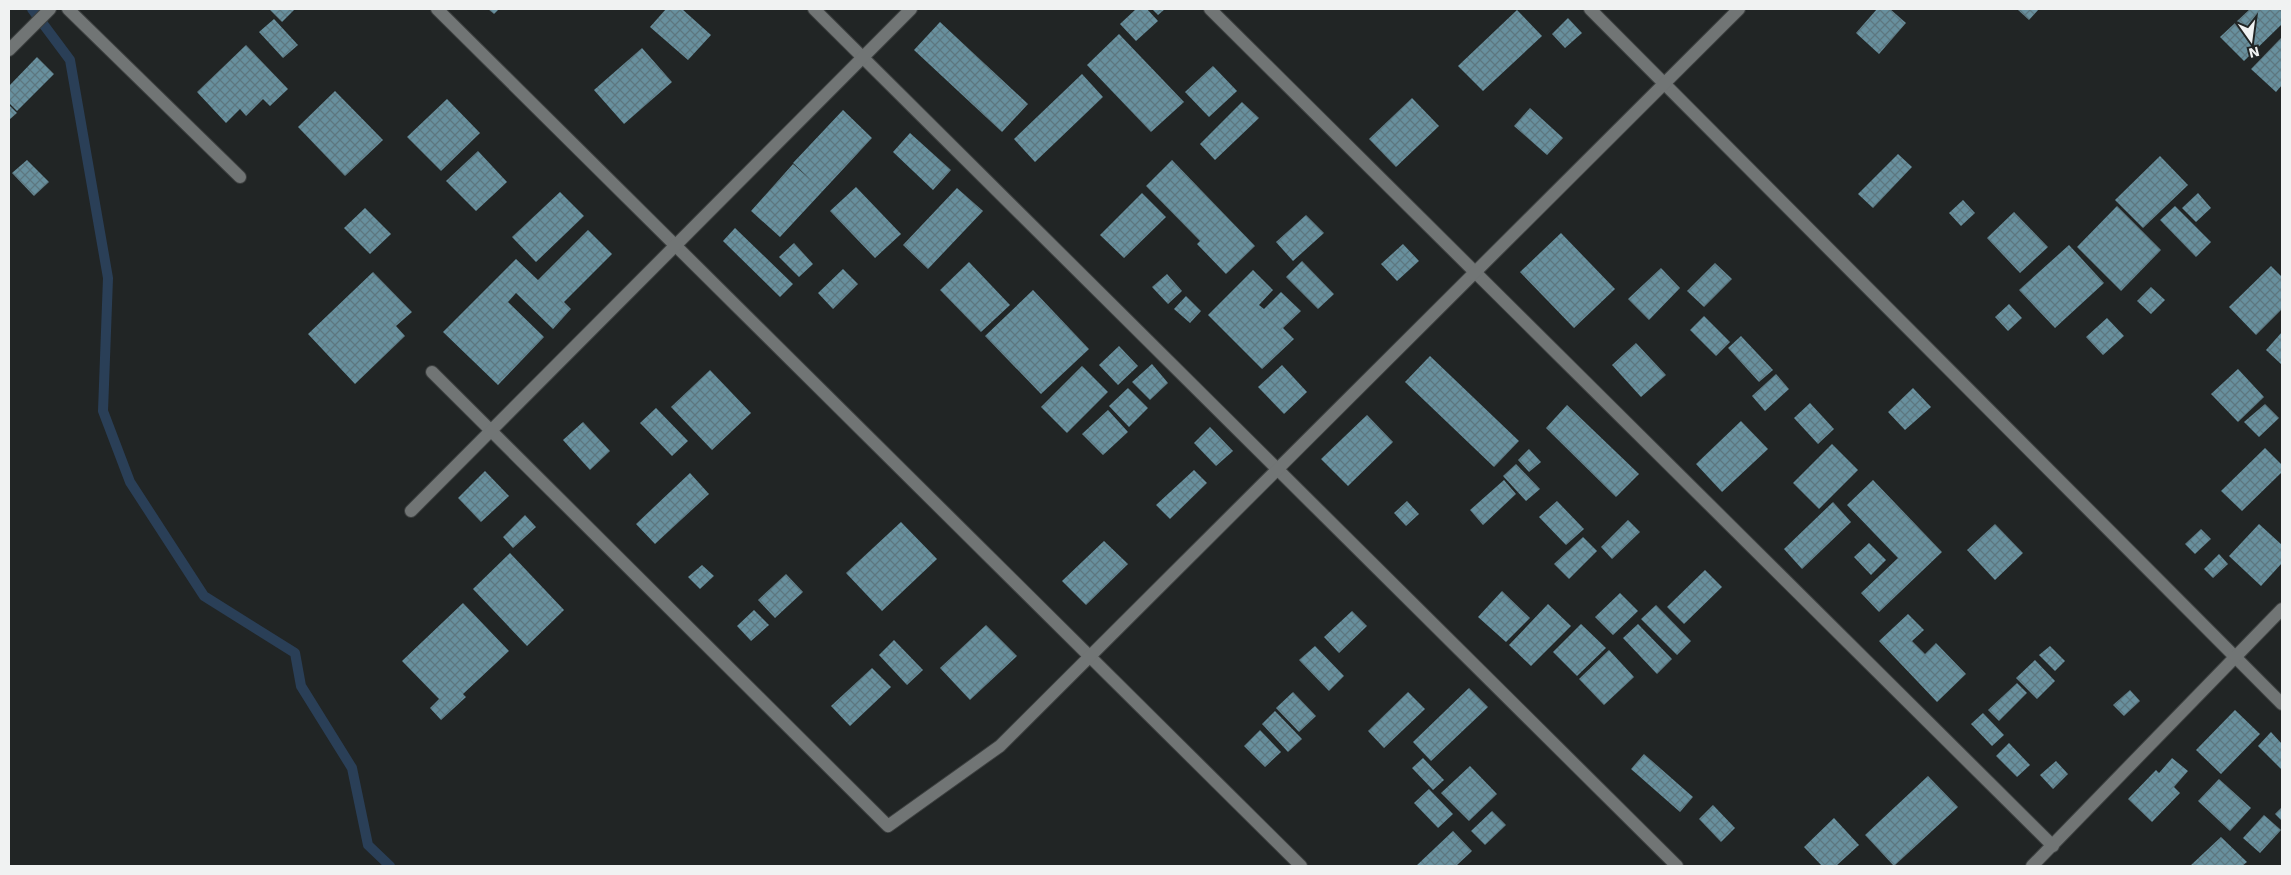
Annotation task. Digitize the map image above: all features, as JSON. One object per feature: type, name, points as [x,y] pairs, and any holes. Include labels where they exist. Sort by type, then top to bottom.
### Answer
[{"type":"street","points":[[9,50],[50,9]]},
{"type":"street","points":[[68,9],[240,177]]},
{"type":"street","points":[[436,9],[1301,866]]},
{"type":"street","points":[[814,9],[1677,866]]},
{"type":"street","points":[[411,511],[911,9]]},
{"type":"street","points":[[1210,9],[2053,846]]},
{"type":"street","points":[[1590,9],[2282,704]]},
{"type":"street","points":[[432,372],[888,826],[1000,746],[1739,9]]},
{"type":"street","points":[[2032,866],[2282,609]]},
{"type":"building","points":[[269,9],[295,9],[282,22]]},
{"type":"building","points":[[488,9],[499,9],[494,14]]},
{"type":"building","points":[[666,9],[682,9],[711,35],[688,60],[650,27]]},
{"type":"building","points":[[1136,9],[1147,9],[1158,21],[1136,41],[1120,24]]},
{"type":"building","points":[[1152,9],[1165,9],[1158,15]]},
{"type":"building","points":[[1877,9],[1890,9],[1906,23],[1879,54],[1856,33]]},
{"type":"building","points":[[2017,9],[2039,9],[2029,20]]},
{"type":"building","points":[[2250,9],[2282,9],[2282,24],[2244,61],[2220,37]]},
{"type":"building","points":[[1517,10],[1542,36],[1483,91],[1458,66]]},
{"type":"building","points":[[1568,18],[1582,33],[1565,48],[1552,34]]},
{"type":"building","points":[[274,19],[298,45],[283,58],[259,32]]},
{"type":"building","points":[[940,22],[1028,104],[1002,132],[914,50]]},
{"type":"building","points":[[1119,34],[1184,102],[1151,132],[1087,65]]},
{"type":"building","points":[[2282,37],[2282,85],[2276,92],[2251,69]]},
{"type":"building","points":[[246,45],[288,89],[270,106],[263,99],[246,116],[240,109],[226,123],[197,92]]},
{"type":"building","points":[[642,48],[672,82],[624,124],[594,90]]},
{"type":"building","points":[[37,57],[54,74],[17,111],[9,103],[9,86]]},
{"type":"building","points":[[1213,66],[1237,91],[1209,117],[1185,92]]},
{"type":"building","points":[[1082,74],[1103,97],[1035,162],[1014,139]]},
{"type":"building","points":[[335,91],[383,140],[345,176],[298,127]]},
{"type":"building","points":[[1412,98],[1439,126],[1396,167],[1369,139]]},
{"type":"building","points":[[447,99],[480,133],[441,171],[407,137]]},
{"type":"building","points":[[1242,102],[1259,118],[1215,160],[1200,144]]},
{"type":"building","points":[[9,105],[17,113],[9,120]]},
{"type":"building","points":[[1530,108],[1563,138],[1547,155],[1514,126]]},
{"type":"building","points":[[843,110],[872,138],[780,237],[751,211],[793,164],[812,181],[793,163]]},
{"type":"building","points":[[910,133],[951,170],[933,190],[893,152]]},
{"type":"building","points":[[478,151],[507,182],[476,211],[446,181]]},
{"type":"building","points":[[1898,154],[1912,167],[1873,208],[1858,194]]},
{"type":"building","points":[[2160,156],[2188,185],[2143,228],[2115,200]]},
{"type":"building","points":[[27,160],[49,182],[34,196],[12,173]]},
{"type":"building","points":[[1172,160],[1255,246],[1226,274],[1197,244],[1200,241],[1146,186]]},
{"type":"building","points":[[856,187],[901,234],[875,258],[830,211]]},
{"type":"building","points":[[957,188],[983,211],[928,269],[903,245]]},
{"type":"building","points":[[560,192],[584,216],[536,262],[512,237]]},
{"type":"building","points":[[1142,193],[1166,217],[1124,258],[1100,235]]},
{"type":"building","points":[[2198,193],[2211,208],[2196,222],[2182,208]]},
{"type":"building","points":[[1963,200],[1975,213],[1961,226],[1949,213]]},
{"type":"building","points":[[2117,206],[2161,250],[2121,291],[2077,247]]},
{"type":"building","points":[[2175,206],[2211,242],[2196,257],[2160,220]]},
{"type":"building","points":[[365,208],[391,234],[370,254],[344,228]]},
{"type":"building","points":[[2014,212],[2048,247],[2020,273],[1987,238]]},
{"type":"building","points":[[1306,215],[1324,233],[1293,261],[1276,242]]},
{"type":"building","points":[[735,228],[793,284],[780,297],[723,241]]},
{"type":"building","points":[[588,230],[612,254],[564,302],[571,309],[553,329],[516,293],[508,302],[544,337],[498,385],[443,332],[516,259],[538,280]]},
{"type":"building","points":[[1561,233],[1615,289],[1574,328],[1520,272]]},
{"type":"building","points":[[794,243],[813,264],[799,277],[779,257]]},
{"type":"building","points":[[1403,244],[1419,261],[1397,281],[1381,264]]},
{"type":"building","points":[[2069,245],[2104,283],[2055,328],[2019,290]]},
{"type":"building","points":[[1302,261],[1334,294],[1318,309],[1286,277]]},
{"type":"building","points":[[969,262],[1010,305],[981,332],[940,290]]},
{"type":"building","points":[[1715,263],[1732,279],[1704,307],[1687,291]]},
{"type":"building","points":[[2271,266],[2282,277],[2282,309],[2256,335],[2229,307]]},
{"type":"building","points":[[1661,268],[1680,288],[1649,320],[1628,299]]},
{"type":"building","points":[[843,269],[858,284],[833,309],[818,293]]},
{"type":"building","points":[[1253,270],[1273,290],[1259,305],[1264,309],[1281,292],[1301,311],[1283,328],[1294,339],[1262,369],[1208,315]]},
{"type":"building","points":[[373,272],[412,312],[396,326],[405,336],[355,384],[308,334]]},
{"type":"building","points":[[1167,274],[1182,291],[1168,304],[1152,287]]},
{"type":"building","points":[[2151,287],[2165,300],[2151,314],[2137,301]]},
{"type":"building","points":[[1033,290],[1089,349],[1041,394],[985,336]]},
{"type":"building","points":[[1186,296],[1201,311],[1190,323],[1174,309]]},
{"type":"building","points":[[2009,304],[2022,318],[2008,331],[1995,317]]},
{"type":"building","points":[[1704,316],[1730,342],[1716,356],[1690,330]]},
{"type":"building","points":[[2107,318],[2124,336],[2103,355],[2086,337]]},
{"type":"building","points":[[2282,332],[2282,365],[2266,350]]},
{"type":"building","points":[[1741,336],[1773,370],[1759,382],[1728,348]]},
{"type":"building","points":[[1636,343],[1666,375],[1641,397],[1612,365]]},
{"type":"building","points":[[1119,346],[1138,366],[1118,385],[1099,365]]},
{"type":"building","points":[[1430,356],[1519,441],[1494,467],[1405,382]]},
{"type":"building","points":[[1152,364],[1168,383],[1150,400],[1132,382]]},
{"type":"building","points":[[1282,365],[1307,392],[1284,414],[1258,387]]},
{"type":"building","points":[[1082,366],[1108,392],[1067,433],[1041,407]]},
{"type":"building","points":[[2238,369],[2264,397],[2238,422],[2211,394]]},
{"type":"building","points":[[710,370],[751,413],[712,450],[671,407]]},
{"type":"building","points":[[1776,374],[1789,389],[1765,411],[1752,396]]},
{"type":"building","points":[[1128,388],[1148,408],[1129,427],[1109,406]]},
{"type":"building","points":[[1913,388],[1931,407],[1905,430],[1888,412]]},
{"type":"building","points":[[1810,403],[1834,429],[1818,444],[1794,418]]},
{"type":"building","points":[[2265,404],[2279,418],[2259,437],[2244,422]]},
{"type":"building","points":[[1567,405],[1639,474],[1616,497],[1546,428]]},
{"type":"building","points":[[656,408],[688,441],[672,456],[640,423]]},
{"type":"building","points":[[1108,410],[1128,432],[1103,455],[1082,434]]},
{"type":"building","points":[[1367,415],[1393,442],[1348,486],[1321,459]]},
{"type":"building","points":[[1741,421],[1768,449],[1722,492],[1696,464]]},
{"type":"building","points":[[583,422],[610,451],[590,470],[563,440]]},
{"type":"building","points":[[1210,427],[1233,451],[1216,466],[1194,443]]},
{"type":"building","points":[[1832,444],[1858,470],[1819,509],[1793,483]]},
{"type":"building","points":[[2265,448],[2282,465],[2282,472],[2242,511],[2221,491]]},
{"type":"building","points":[[1529,449],[1541,462],[1529,472],[1518,460]]},
{"type":"building","points":[[1516,464],[1540,489],[1526,501],[1503,476]]},
{"type":"building","points":[[1194,470],[1207,483],[1170,519],[1156,505]]},
{"type":"building","points":[[485,471],[509,496],[481,522],[458,498]]},
{"type":"building","points":[[690,473],[709,494],[655,544],[636,524]]},
{"type":"building","points":[[1504,480],[1516,494],[1483,525],[1470,510]]},
{"type":"building","points":[[1873,480],[1942,552],[1879,612],[1861,593],[1898,558],[1847,505]]},
{"type":"building","points":[[1407,501],[1419,514],[1406,526],[1394,513]]},
{"type":"building","points":[[1557,501],[1584,529],[1566,545],[1539,517]]},
{"type":"building","points":[[1833,502],[1851,522],[1802,569],[1784,549]]},
{"type":"building","points":[[525,515],[536,527],[513,548],[503,537]]},
{"type":"building","points":[[1628,520],[1640,532],[1612,559],[1601,547]]},
{"type":"building","points":[[901,522],[937,559],[882,611],[846,573]]},
{"type":"building","points":[[1995,524],[2023,553],[1995,580],[1967,550]]},
{"type":"building","points":[[2259,524],[2282,545],[2282,563],[2261,586],[2229,556]]},
{"type":"building","points":[[2201,529],[2211,539],[2195,554],[2185,544]]},
{"type":"building","points":[[1583,537],[1597,551],[1569,579],[1554,564]]},
{"type":"building","points":[[1104,541],[1128,564],[1086,605],[1062,581]]},
{"type":"building","points":[[1869,543],[1886,560],[1871,575],[1854,557]]},
{"type":"building","points":[[510,553],[564,610],[527,646],[473,589]]},
{"type":"building","points":[[2219,554],[2228,564],[2213,578],[2204,569]]},
{"type":"building","points":[[702,565],[714,576],[700,589],[688,577]]},
{"type":"building","points":[[1705,570],[1722,587],[1684,624],[1667,607]]},
{"type":"building","points":[[786,574],[803,592],[775,618],[758,600]]},
{"type":"building","points":[[1502,591],[1530,618],[1506,642],[1478,617]]},
{"type":"building","points":[[1620,593],[1638,611],[1613,635],[1595,617]]},
{"type":"building","points":[[463,603],[509,651],[463,694],[466,697],[441,720],[430,708],[439,699],[402,661]]},
{"type":"building","points":[[1548,604],[1571,626],[1531,666],[1509,645]]},
{"type":"building","points":[[1656,605],[1691,641],[1677,655],[1641,619]]},
{"type":"building","points":[[754,610],[769,625],[751,641],[737,626]]},
{"type":"building","points":[[1352,611],[1367,626],[1339,653],[1324,637]]},
{"type":"building","points":[[1908,614],[1924,630],[1912,641],[1925,654],[1936,643],[1966,674],[1937,702],[1879,641]]},
{"type":"building","points":[[1581,624],[1606,648],[1577,676],[1553,652]]},
{"type":"building","points":[[1638,624],[1672,659],[1657,674],[1623,638]]},
{"type":"building","points":[[986,625],[1017,656],[970,700],[940,668]]},
{"type":"building","points":[[894,640],[923,670],[907,685],[879,655]]},
{"type":"building","points":[[1315,646],[1344,676],[1329,691],[1299,660]]},
{"type":"building","points":[[2050,646],[2065,661],[2055,671],[2039,655]]},
{"type":"building","points":[[1609,650],[1634,677],[1604,705],[1579,679]]},
{"type":"building","points":[[2035,660],[2055,681],[2037,699],[2016,678]]},
{"type":"building","points":[[872,668],[891,687],[850,726],[831,706]]},
{"type":"building","points":[[2017,683],[2027,693],[1999,721],[1988,710]]},
{"type":"building","points":[[1469,688],[1488,707],[1431,761],[1413,742]]},
{"type":"building","points":[[2130,690],[2140,701],[2124,716],[2113,705]]},
{"type":"building","points":[[1293,692],[1316,716],[1299,732],[1276,708]]},
{"type":"building","points":[[1408,692],[1425,709],[1384,748],[1368,731]]},
{"type":"building","points":[[2235,710],[2260,734],[2221,774],[2196,750]]},
{"type":"building","points":[[1275,711],[1302,739],[1288,752],[1262,724]]},
{"type":"building","points":[[1983,713],[2004,735],[1992,746],[1971,724]]},
{"type":"building","points":[[1260,730],[1281,752],[1265,767],[1244,746]]},
{"type":"building","points":[[2271,732],[2282,744],[2282,770],[2258,746]]},
{"type":"building","points":[[2009,743],[2030,765],[2017,777],[1996,756]]},
{"type":"building","points":[[1644,754],[1693,797],[1680,812],[1631,769]]},
{"type":"building","points":[[1423,758],[1444,780],[1433,790],[1412,768]]},
{"type":"building","points":[[2172,758],[2188,771],[2174,787],[2180,793],[2152,822],[2128,799],[2156,770],[2159,773]]},
{"type":"building","points":[[2056,761],[2068,774],[2053,789],[2040,775]]},
{"type":"building","points":[[1470,766],[1497,794],[1469,821],[1441,793]]},
{"type":"building","points":[[1928,776],[1958,807],[1894,866],[1865,835]]},
{"type":"building","points":[[2219,779],[2251,808],[2230,831],[2198,801]]},
{"type":"building","points":[[1429,789],[1453,814],[1438,828],[1414,803]]},
{"type":"building","points":[[1713,805],[1735,828],[1721,842],[1699,819]]},
{"type":"building","points":[[2282,807],[2282,821],[2275,814]]},
{"type":"building","points":[[1492,811],[1506,825],[1485,845],[1471,831]]},
{"type":"building","points":[[2264,815],[2281,830],[2260,853],[2243,838]]},
{"type":"building","points":[[1834,818],[1859,845],[1836,866],[1822,866],[1804,847]]},
{"type":"building","points":[[1453,831],[1472,851],[1456,866],[1416,866]]},
{"type":"building","points":[[2221,837],[2247,862],[2242,866],[2190,866]]},
{"type":"waterway","points":[[32,9],[70,60],[108,278],[103,411],[130,482],[204,596],[295,653],[301,686],[352,768],[368,845],[390,866]]}]
